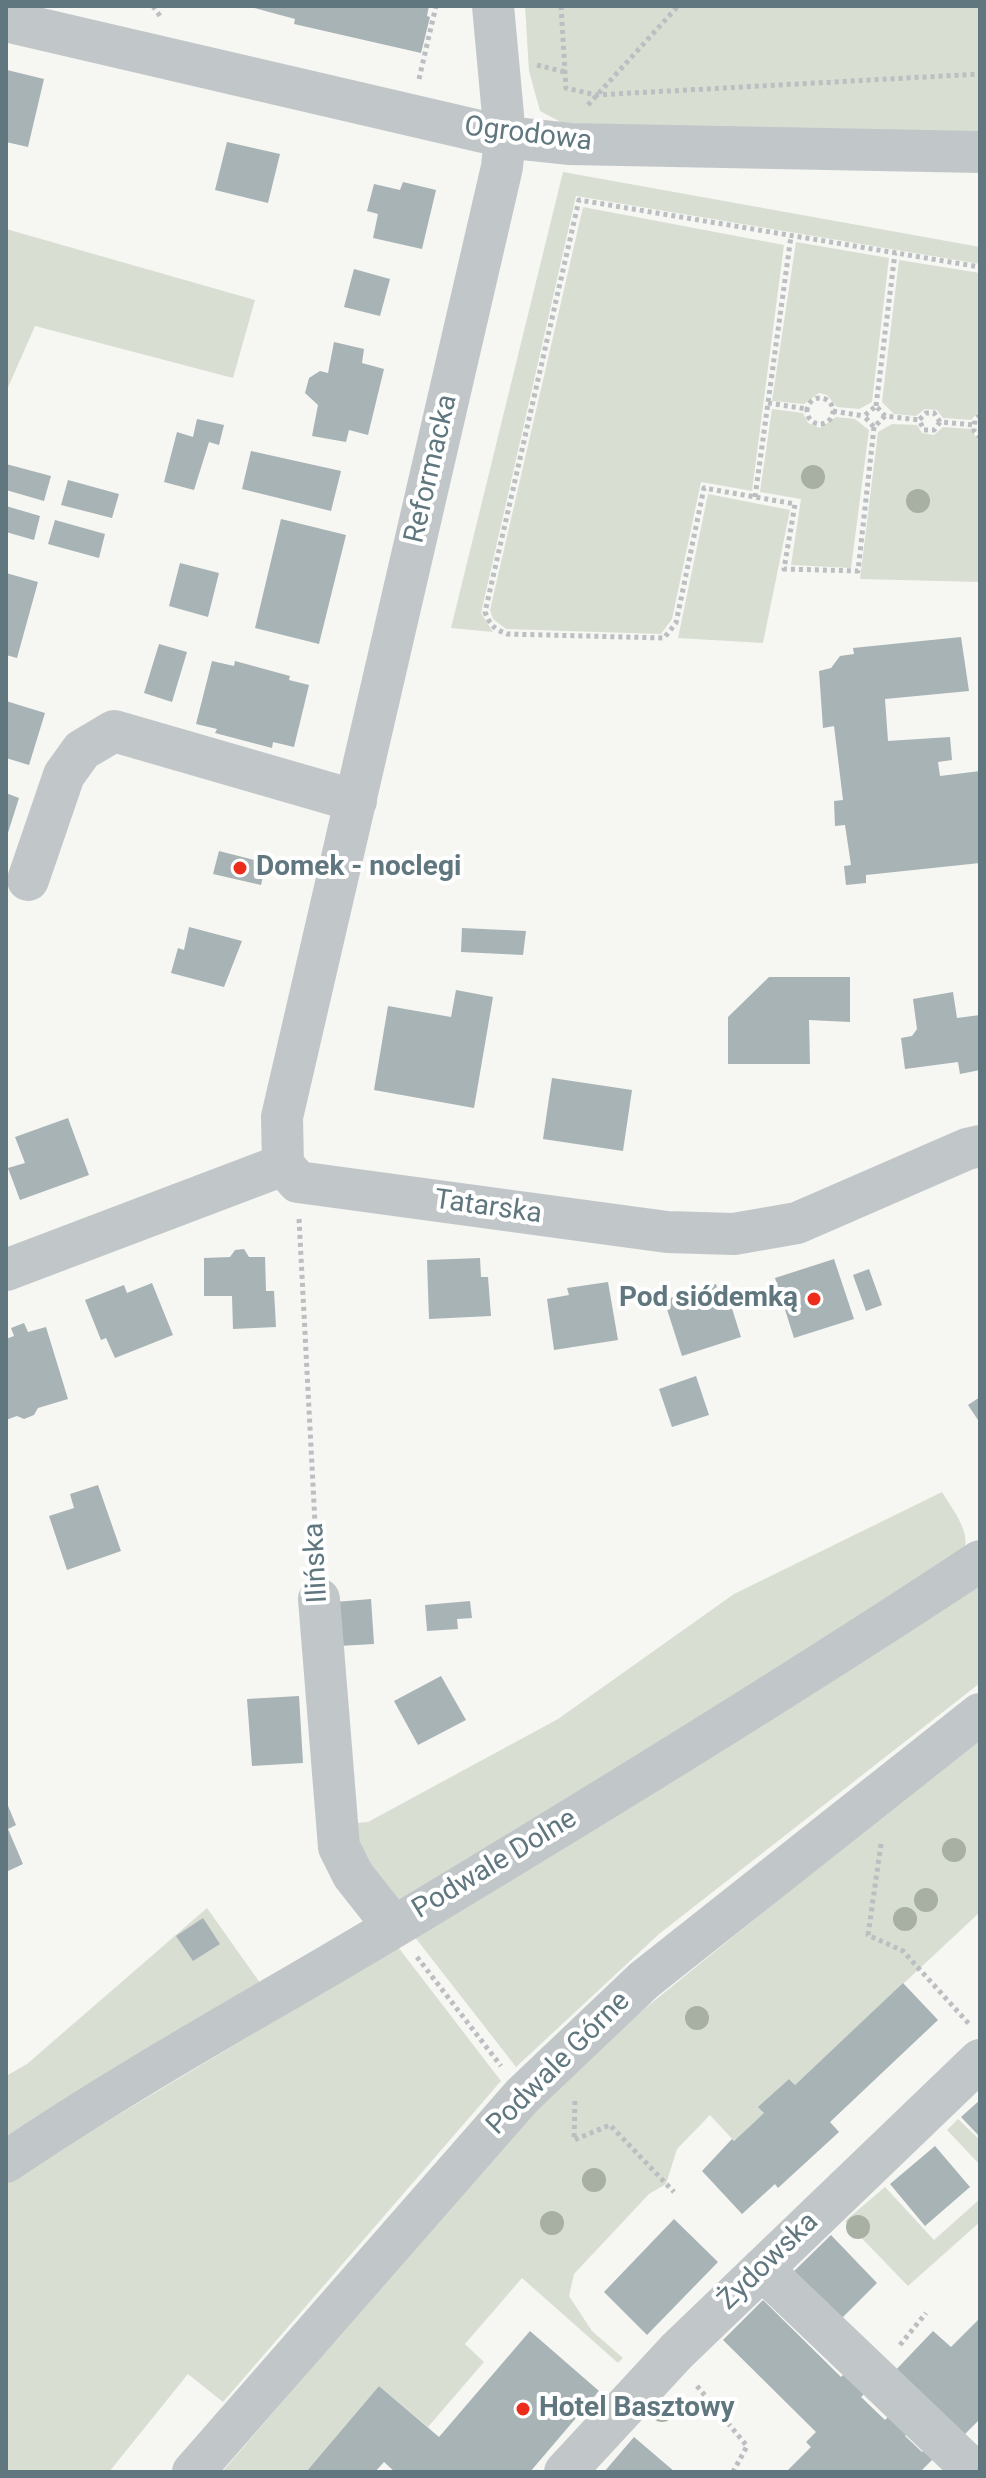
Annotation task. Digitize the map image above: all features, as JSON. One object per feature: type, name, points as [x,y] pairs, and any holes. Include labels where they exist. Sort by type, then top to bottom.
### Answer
[{"type":"street","name":"Reformacka","points":[[290,1174],[282,1117],[502,167],[505,137],[493,6]]},
{"type":"street","name":"Ogrodowa","points":[[6,21],[90,23],[505,137],[570,144],[980,152]]},
{"type":"street","points":[[28,880],[64,775],[82,750],[114,731],[356,801]]},
{"type":"street","name":"Tatarska","points":[[6,1270],[290,1174],[667,1232],[734,1234],[797,1223],[980,1146]]},
{"type":"street","name":"Podwale Dolne","points":[[6,2162],[97,2100],[394,1927],[827,1662],[980,1561]]},
{"type":"street","name":"Ilińska","points":[[319,1599],[339,1847],[353,1875],[394,1927]]},
{"type":"street","name":"Podwale Górne","points":[[193,2472],[522,2096],[644,1980],[980,1714]]},
{"type":"street","name":"Żydowska","points":[[565,2472],[653,2375],[980,2060]]},
{"type":"street","points":[[762,2269],[975,2472]]},
{"type":"path","points":[[419,82],[436,6]]},
{"type":"path","points":[[561,6],[566,88],[596,95],[980,74]]},
{"type":"path","points":[[579,117],[678,6]]},
{"type":"path","points":[[885,416],[874,427],[858,571],[784,569],[795,504],[704,488],[676,623],[664,638],[507,634],[495,630],[489,623],[485,612],[579,200],[980,267]]},
{"type":"path","points":[[755,497],[791,236]]},
{"type":"path","points":[[864,416],[876,406],[895,253]]},
{"type":"path","points":[[821,397],[829,402],[833,411],[829,420],[819,424],[810,419],[807,409],[811,400],[821,397]]},
{"type":"path","points":[[768,403],[807,409]]},
{"type":"path","points":[[876,406],[885,416],[919,420]]},
{"type":"path","points":[[833,411],[864,416],[874,427]]},
{"type":"path","points":[[919,420],[926,413],[934,413],[940,422]]},
{"type":"path","points":[[980,415],[975,425],[980,438]]},
{"type":"path","points":[[919,420],[924,430],[934,430],[940,422]]},
{"type":"path","points":[[940,422],[975,425]]},
{"type":"path","name":"Ilińska","points":[[290,1174],[319,1599]]},
{"type":"path","points":[[881,1842],[868,1935],[903,1951],[980,2035]]},
{"type":"path","points":[[394,1927],[510,2078]]},
{"type":"path","points":[[564,2108],[575,2099],[574,2140],[610,2125],[674,2192]]},
{"type":"path","points":[[891,2356],[926,2313]]},
{"type":"path","points":[[694,2382],[747,2446],[733,2472]]},
{"type":"shaded area","points":[[525,6],[980,6],[980,137],[570,127],[540,111],[529,71]]},
{"type":"shaded area","points":[[563,172],[980,247],[980,264],[576,196],[481,613],[493,632],[451,628]]},
{"type":"shaded area","points":[[583,207],[784,245],[752,491],[701,482],[672,619],[661,634],[506,629],[493,619],[490,610]]},
{"type":"shaded area","points":[[6,229],[255,300],[233,378],[35,326],[6,392]]},
{"type":"shaded area","points":[[796,242],[889,258],[872,402],[859,409],[837,407],[827,395],[819,393],[804,404],[772,401]]},
{"type":"shaded area","points":[[899,260],[980,273],[980,410],[971,420],[943,418],[937,410],[925,409],[916,416],[894,414],[882,402]]},
{"type":"shaded area","points":[[772,409],[803,413],[808,423],[820,428],[836,417],[855,419],[869,430],[851,568],[791,565],[801,499],[760,492]]},
{"type":"shaded area","points":[[892,424],[917,425],[922,433],[934,435],[943,427],[971,429],[980,444],[980,582],[860,579],[878,432]]},
{"type":"shaded area","points":[[708,494],[790,510],[763,643],[678,638]]},
{"type":"shaded area","points":[[942,1492],[964,1531],[962,1556],[398,1907],[344,1824],[368,1822],[558,1719],[734,1594]]},
{"type":"shaded area","points":[[980,1585],[980,1683],[659,1934],[516,2067],[414,1936]]},
{"type":"shaded area","points":[[980,1736],[980,1912],[795,2085],[789,2079],[759,2107],[764,2113],[734,2141],[710,2115],[677,2149],[666,2184],[649,2194],[574,2274],[569,2296],[592,2331],[623,2358],[618,2363],[522,2278],[465,2344],[484,2362],[428,2427],[379,2386],[306,2472],[222,2472],[522,2123],[611,2036]]},
{"type":"shaded area","points":[[207,1908],[263,1987],[6,2148],[6,2076],[27,2064]]},
{"type":"shaded area","points":[[398,1947],[501,2081],[223,2402],[188,2374],[109,2472],[6,2472],[6,2182]]},
{"type":"shaded area","points":[[958,2119],[980,2140],[980,2165],[947,2130]]},
{"type":"shaded area","points":[[885,2187],[934,2240],[980,2199],[980,2222],[908,2286],[845,2221]]},
{"type":"building","points":[[247,6],[429,6],[427,16],[430,17],[421,53],[294,24],[295,19]]},
{"type":"building","points":[[7,70],[44,79],[28,147],[6,142]]},
{"type":"building","points":[[227,142],[280,154],[268,203],[215,190]]},
{"type":"building","points":[[403,182],[436,190],[422,249],[373,238],[378,214],[367,211],[374,184],[400,190]]},
{"type":"building","points":[[354,269],[390,279],[380,316],[344,307]]},
{"type":"building","points":[[334,342],[364,349],[362,363],[384,369],[368,435],[349,430],[346,442],[312,436],[318,405],[305,393],[309,378],[320,371],[328,373]]},
{"type":"building","points":[[197,419],[224,425],[219,445],[209,442],[194,490],[164,482],[177,432],[193,437]]},
{"type":"building","points":[[251,451],[341,471],[331,511],[242,489]]},
{"type":"building","points":[[6,464],[51,476],[44,501],[6,490]]},
{"type":"building","points":[[68,480],[119,494],[112,518],[61,505]]},
{"type":"building","points":[[6,506],[40,516],[34,540],[6,532]]},
{"type":"building","points":[[281,519],[346,535],[319,644],[255,628]]},
{"type":"building","points":[[55,520],[105,534],[99,558],[48,544]]},
{"type":"building","points":[[180,563],[219,573],[208,617],[169,606]]},
{"type":"building","points":[[6,573],[38,582],[17,658],[6,655]]},
{"type":"building","points":[[961,637],[969,691],[885,699],[888,741],[950,737],[952,760],[938,762],[940,776],[980,771],[980,863],[866,875],[866,883],[846,885],[844,866],[851,865],[845,825],[835,826],[834,801],[843,800],[834,726],[823,728],[819,671],[831,668],[840,656],[854,654],[853,648]]},
{"type":"building","points":[[159,644],[187,652],[172,702],[144,693]]},
{"type":"building","points":[[212,661],[234,666],[235,661],[290,676],[289,680],[309,685],[294,747],[273,742],[272,748],[215,733],[217,729],[196,724]]},
{"type":"building","points":[[6,701],[45,713],[29,765],[6,758]]},
{"type":"building","points":[[6,793],[19,798],[7,836],[6,836]]},
{"type":"building","name":"Domek - noclegi","points":[[219,851],[266,863],[261,885],[213,874]]},
{"type":"building","points":[[189,927],[242,941],[224,987],[171,973],[178,948],[184,950]]},
{"type":"building","points":[[462,928],[526,931],[523,955],[461,952]]},
{"type":"building","points":[[769,977],[850,977],[850,1022],[809,1020],[810,1064],[728,1064],[728,1017]]},
{"type":"building","points":[[456,990],[493,997],[474,1108],[374,1090],[388,1006],[451,1017]]},
{"type":"building","points":[[953,992],[957,1018],[980,1015],[980,1070],[960,1074],[958,1062],[905,1069],[901,1038],[912,1036],[917,1029],[913,999]]},
{"type":"building","points":[[552,1078],[632,1090],[623,1151],[543,1139]]},
{"type":"building","points":[[68,1118],[89,1175],[20,1200],[8,1168],[25,1163],[15,1137]]},
{"type":"building","points":[[244,1249],[249,1257],[265,1257],[266,1291],[274,1291],[276,1327],[233,1329],[232,1296],[204,1296],[204,1258],[230,1257],[235,1250]]},
{"type":"building","points":[[480,1258],[481,1277],[488,1277],[491,1316],[429,1319],[427,1260]]},
{"type":"building","name":"Pod siódemką","points":[[834,1259],[854,1319],[794,1338],[775,1278]]},
{"type":"building","points":[[869,1269],[882,1305],[866,1311],[853,1275]]},
{"type":"building","points":[[608,1282],[618,1340],[554,1350],[547,1299],[569,1295],[567,1288]]},
{"type":"building","points":[[152,1283],[173,1335],[115,1358],[106,1338],[101,1340],[85,1300],[124,1285],[127,1293]]},
{"type":"building","points":[[716,1284],[721,1301],[729,1299],[741,1337],[682,1356],[664,1300]]},
{"type":"building","points":[[24,1323],[28,1332],[46,1327],[68,1399],[38,1408],[34,1415],[24,1419],[17,1416],[6,1420],[6,1339],[14,1336],[11,1328]]},
{"type":"building","points":[[696,1376],[709,1415],[672,1427],[659,1389]]},
{"type":"building","points":[[980,1397],[980,1423],[968,1405]]},
{"type":"building","points":[[98,1485],[121,1551],[67,1570],[49,1516],[74,1508],[70,1494]]},
{"type":"building","points":[[371,1599],[374,1644],[338,1646],[335,1602]]},
{"type":"building","points":[[470,1601],[472,1618],[457,1619],[458,1629],[427,1631],[425,1605]]},
{"type":"building","points":[[441,1676],[466,1720],[418,1745],[394,1701]]},
{"type":"building","points":[[299,1696],[303,1763],[252,1766],[247,1699]]},
{"type":"building","points":[[6,1801],[16,1825],[8,1829],[23,1864],[6,1872]]},
{"type":"building","points":[[203,1918],[220,1944],[193,1961],[176,1936]]},
{"type":"building","points":[[903,1983],[938,2020],[830,2122],[839,2132],[778,2188],[775,2184],[742,2214],[702,2171],[732,2139],[734,2141],[764,2113],[758,2107],[789,2079],[795,2085]]},
{"type":"building","points":[[980,2100],[980,2137],[961,2117]]},
{"type":"building","points":[[935,2146],[970,2187],[925,2226],[890,2184]]},
{"type":"building","points":[[674,2219],[718,2262],[647,2335],[604,2292]]},
{"type":"building","points":[[831,2235],[877,2283],[834,2326],[789,2276]]},
{"type":"building","points":[[763,2300],[841,2377],[847,2371],[868,2390],[861,2397],[885,2420],[893,2412],[911,2429],[905,2436],[922,2452],[928,2447],[937,2455],[920,2472],[786,2472],[811,2447],[806,2442],[816,2432],[723,2340]]},
{"type":"building","points":[[980,2318],[980,2419],[959,2440],[891,2375],[933,2331],[951,2347]]},
{"type":"building","name":"Hotel Basztowy","points":[[530,2331],[599,2391],[530,2472],[395,2472],[384,2462],[375,2472],[306,2472],[379,2386],[439,2437]]},
{"type":"building","points":[[634,2437],[675,2472],[604,2472]]},
{"type":"place","name":"Domek - noclegi","points":[[240,868]]},
{"type":"place","name":"Pod siódemką","points":[[814,1299]]},
{"type":"place","name":"Hotel Basztowy","points":[[523,2409]]}]
